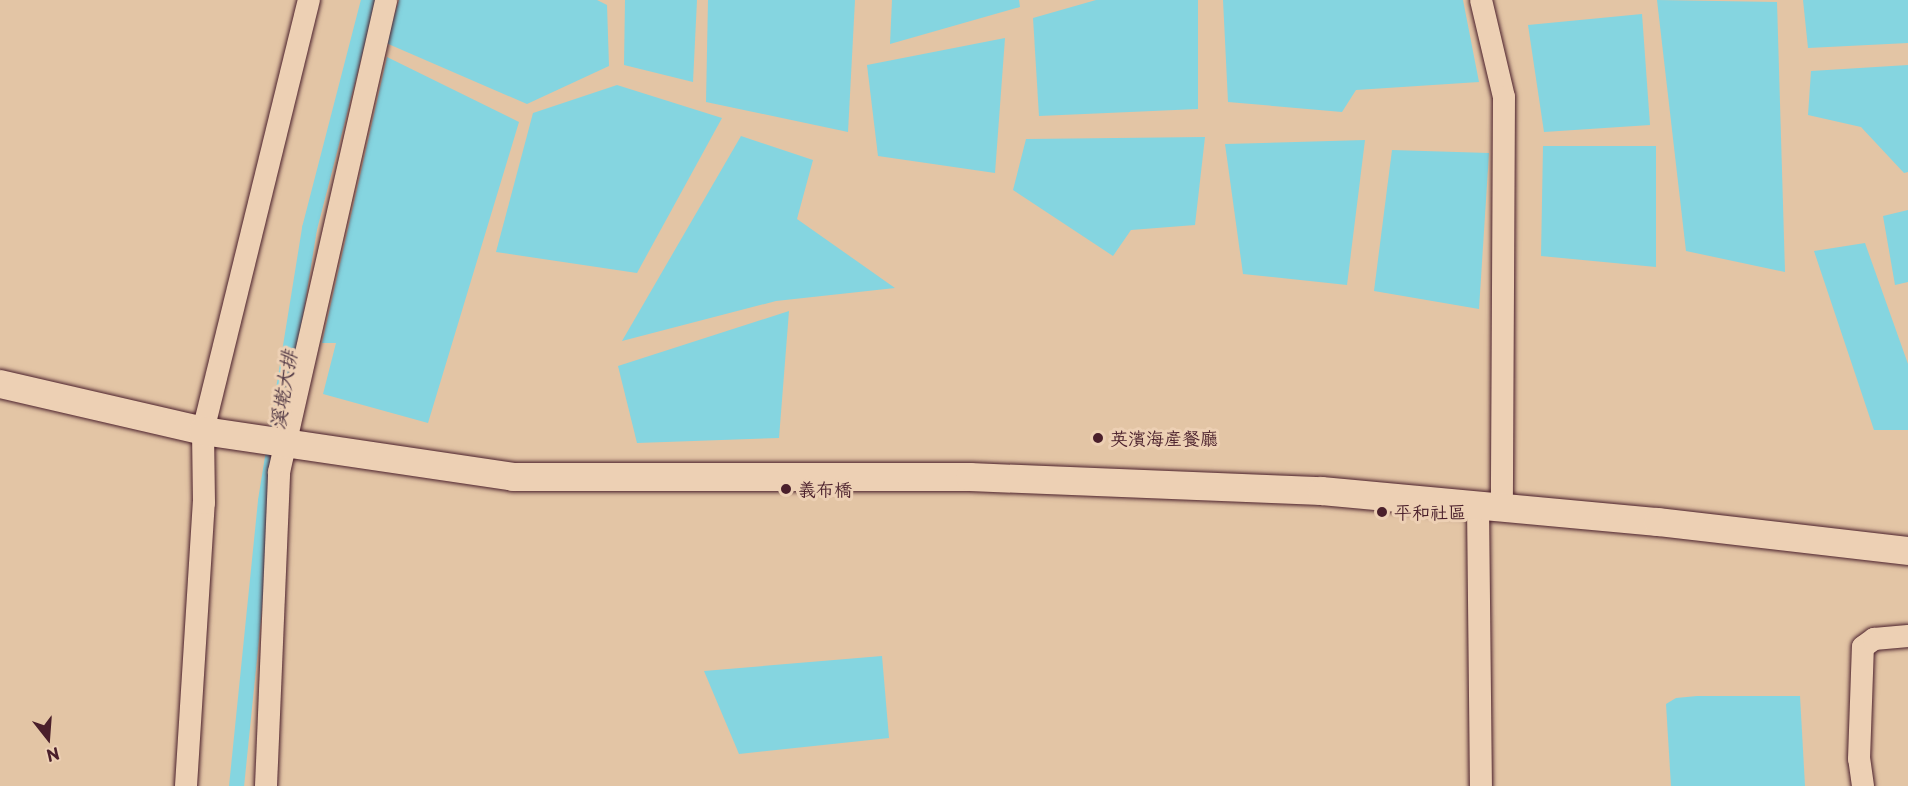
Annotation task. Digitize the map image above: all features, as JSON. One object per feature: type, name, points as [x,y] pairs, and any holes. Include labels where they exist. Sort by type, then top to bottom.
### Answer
[{"type":"main road","points":[[0,384],[208,431],[280,444],[513,477],[970,477],[1322,491],[1490,506],[1908,551]]},
{"type":"street","points":[[186,786],[208,431],[309,0]]},
{"type":"street","points":[[266,786],[280,444],[386,0]]},
{"type":"street","points":[[1480,786],[1504,97],[1481,0]]},
{"type":"street","points":[[1863,786],[1859,759],[1863,647],[1874,639],[1908,636]]},
{"type":"water","points":[[399,0],[597,0],[607,5],[609,66],[527,104],[386,43]]},
{"type":"water","points":[[625,0],[697,0],[693,82],[624,65]]},
{"type":"water","points":[[708,0],[855,0],[848,132],[706,102]]},
{"type":"water","points":[[892,0],[1019,0],[1020,7],[890,44]]},
{"type":"water","points":[[1096,0],[1198,0],[1198,109],[1039,116],[1033,18]]},
{"type":"water","points":[[1223,0],[1463,0],[1479,82],[1356,90],[1342,112],[1228,102]]},
{"type":"water","points":[[1657,0],[1777,2],[1785,272],[1686,251]]},
{"type":"water","points":[[1803,0],[1908,0],[1908,43],[1808,48]]},
{"type":"water","points":[[1642,14],[1650,125],[1544,132],[1528,25]]},
{"type":"water","points":[[1005,38],[995,173],[878,156],[867,65]]},
{"type":"water","points":[[387,57],[519,122],[428,423],[323,394],[336,343],[322,343]]},
{"type":"water","points":[[1908,65],[1908,172],[1904,173],[1861,127],[1808,115],[1811,71]]},
{"type":"water","points":[[617,85],[722,118],[637,273],[496,252],[533,113]]},
{"type":"water","points":[[741,136],[813,160],[797,219],[895,288],[776,301],[622,341]]},
{"type":"water","points":[[1205,137],[1195,225],[1131,230],[1113,256],[1013,190],[1026,139]]},
{"type":"water","points":[[1365,140],[1347,285],[1243,274],[1225,144]]},
{"type":"water","points":[[1543,146],[1656,146],[1656,267],[1541,256]]},
{"type":"water","points":[[1392,150],[1489,153],[1479,309],[1374,291]]},
{"type":"water","points":[[1908,210],[1908,282],[1895,285],[1883,216]]},
{"type":"water","points":[[1865,243],[1908,364],[1908,430],[1874,430],[1814,251]]},
{"type":"water","points":[[789,311],[779,438],[637,443],[618,366]]},
{"type":"water","points":[[882,656],[889,738],[739,754],[704,671]]},
{"type":"water","points":[[1800,696],[1805,786],[1671,786],[1666,704],[1676,698]]},
{"type":"waterway","name":"溪墘大排","points":[[236,786],[265,500],[309,228],[368,0]]},
{"type":"place","name":"英濱海產餐廳","points":[[1098,438]]},
{"type":"place","name":"義布橋","points":[[786,489]]},
{"type":"place","name":"平和社區","points":[[1382,512]]}]
